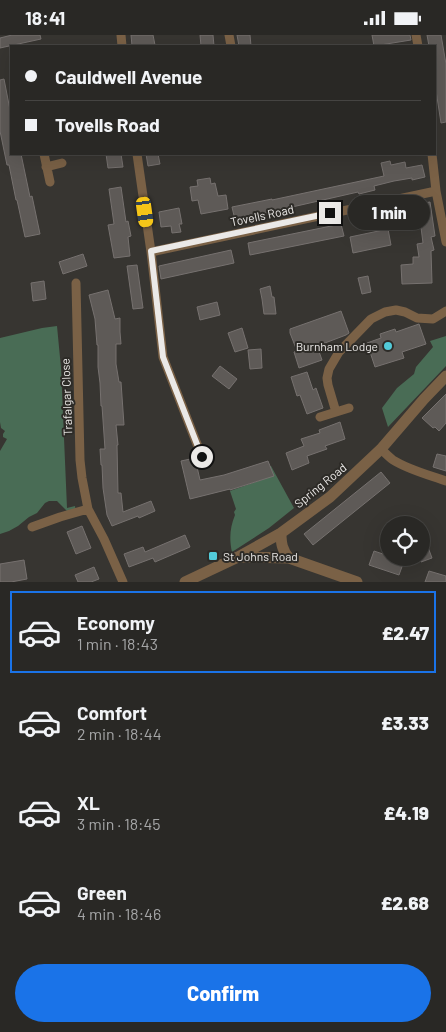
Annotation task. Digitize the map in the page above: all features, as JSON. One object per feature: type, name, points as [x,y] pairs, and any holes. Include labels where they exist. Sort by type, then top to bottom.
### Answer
[{"type":"street","points":[[44,155],[50,182]]},
{"type":"street","points":[[136,155],[151,251],[163,357],[202,457]]},
{"type":"street","points":[[432,155],[436,191],[446,242]]},
{"type":"street","points":[[46,167],[62,163]]},
{"type":"street","name":"Tovells Road","points":[[151,251],[436,191]]},
{"type":"street","name":"Trafalgar Close","points":[[76,283],[82,478],[88,509],[123,582]]},
{"type":"street","points":[[336,412],[327,378],[329,369],[338,352],[371,319],[385,312],[396,310],[406,312],[418,318],[433,319],[446,311]]},
{"type":"street","name":"Spring Road","points":[[185,582],[238,557],[281,533],[330,497],[381,449],[446,376]]},
{"type":"street","points":[[320,417],[349,408]]},
{"type":"street","points":[[381,449],[400,464],[446,481]]},
{"type":"street","points":[[32,527],[88,509]]},
{"type":"street","points":[[281,533],[281,543],[284,552],[289,558]]},
{"type":"street","points":[[238,557],[289,558],[335,578],[357,582]]},
{"type":"green space","points":[[57,326],[61,368],[67,508],[75,506],[76,515],[73,517],[57,501],[49,501],[37,513],[18,526],[0,534],[0,451],[7,439],[3,437],[5,431],[1,428],[0,422],[0,338]]},
{"type":"green space","points":[[446,336],[446,366],[388,427],[382,408],[397,388],[414,374],[416,367],[433,347],[430,341]]},
{"type":"green space","points":[[269,466],[271,466],[294,508],[269,528],[232,552],[230,533],[236,509],[230,491],[264,479]]},
{"type":"building","points":[[12,35],[40,35],[41,39],[0,48],[0,38]]},
{"type":"building","points":[[131,35],[153,35],[155,45],[132,45]]},
{"type":"building","points":[[200,35],[213,35],[214,45],[201,45]]},
{"type":"building","points":[[237,35],[250,35],[251,45],[239,45]]},
{"type":"building","points":[[372,35],[410,35],[411,40],[374,45]]},
{"type":"building","points":[[427,35],[441,35],[446,64],[446,122],[441,123],[436,90],[436,45],[429,45]]},
{"type":"building","points":[[4,79],[10,110],[10,155],[21,155],[40,234],[25,237],[0,131],[0,80]]},
{"type":"building","points":[[106,155],[121,155],[123,167],[108,168]]},
{"type":"building","points":[[146,155],[158,155],[160,164],[148,166]]},
{"type":"building","points":[[390,161],[391,165],[405,162],[406,168],[422,165],[425,177],[394,181],[374,186],[375,190],[359,194],[358,192],[235,220],[232,207],[384,176],[381,163]]},
{"type":"building","points":[[210,178],[211,184],[215,183],[218,196],[226,195],[228,209],[201,214],[198,200],[192,201],[190,187],[198,186],[197,180]]},
{"type":"building","points":[[121,187],[126,222],[128,221],[131,236],[128,237],[130,256],[114,258],[108,225],[114,224],[109,189]]},
{"type":"building","points":[[430,202],[435,236],[431,237],[434,250],[431,251],[432,283],[402,284],[401,265],[413,264],[413,257],[419,257],[417,244],[423,243],[418,204]]},
{"type":"building","points":[[179,208],[182,224],[179,224],[181,232],[172,233],[171,226],[161,227],[159,212]]},
{"type":"building","points":[[341,224],[344,236],[250,255],[248,243]]},
{"type":"building","points":[[388,229],[391,245],[353,253],[350,237]]},
{"type":"building","points":[[231,250],[234,263],[161,279],[159,266]]},
{"type":"building","points":[[83,254],[87,266],[63,274],[59,262]]},
{"type":"building","points":[[137,265],[143,308],[133,309],[127,266]]},
{"type":"building","points":[[368,276],[371,292],[362,294],[358,278]]},
{"type":"building","points":[[44,281],[46,299],[33,301],[31,283]]},
{"type":"building","points":[[270,286],[272,297],[274,297],[276,314],[264,314],[260,289]]},
{"type":"building","points":[[108,290],[115,319],[120,318],[121,344],[116,344],[116,364],[119,382],[121,382],[124,425],[116,425],[118,493],[121,493],[123,512],[151,501],[155,511],[112,526],[107,515],[103,488],[100,449],[105,449],[98,345],[95,319],[89,295]]},
{"type":"building","points":[[217,302],[220,315],[200,320],[197,307]]},
{"type":"building","points":[[341,311],[349,333],[317,346],[322,360],[299,368],[294,352],[297,351],[290,329]]},
{"type":"building","name":"Burnham Lodge","points":[[419,324],[426,344],[402,352],[404,358],[375,367],[367,343],[381,338],[380,334],[395,329],[396,332]]},
{"type":"building","points":[[242,328],[248,348],[235,352],[228,333]]},
{"type":"building","points":[[261,349],[262,368],[250,369],[248,350]]},
{"type":"building","points":[[220,366],[237,379],[229,389],[212,376]]},
{"type":"building","points":[[307,372],[313,390],[316,388],[323,408],[307,414],[300,395],[297,396],[291,377]]},
{"type":"building","points":[[446,394],[446,423],[439,431],[422,418]]},
{"type":"building","points":[[340,422],[345,439],[325,446],[327,449],[307,456],[309,463],[292,470],[286,453],[304,446],[301,439],[320,433],[319,430]]},
{"type":"building","points":[[437,454],[446,456],[446,471],[433,467]]},
{"type":"building","points":[[195,458],[200,480],[224,475],[268,461],[274,476],[230,490],[190,499],[181,461]]},
{"type":"building","points":[[381,472],[390,483],[313,545],[304,534]]},
{"type":"building","points":[[82,526],[91,548],[76,554],[67,532]]},
{"type":"building","points":[[185,535],[190,547],[155,562],[153,558],[129,567],[124,554],[143,547],[145,552]]},
{"type":"building","points":[[374,551],[380,553],[380,566],[402,566],[399,575],[369,565]]},
{"type":"building","points":[[24,560],[27,579],[0,582],[0,564]]},
{"type":"building","points":[[94,567],[99,579],[91,582],[78,582],[75,575]]},
{"type":"building","points":[[429,571],[446,576],[446,582],[425,582]]},
{"type":"place","name":"Burnham Lodge","points":[[388,346]]},
{"type":"place","name":"St Johns Road","points":[[213,556]]},
{"type":"route","points":[[202,457],[163,357],[151,251],[330,213]]}]
